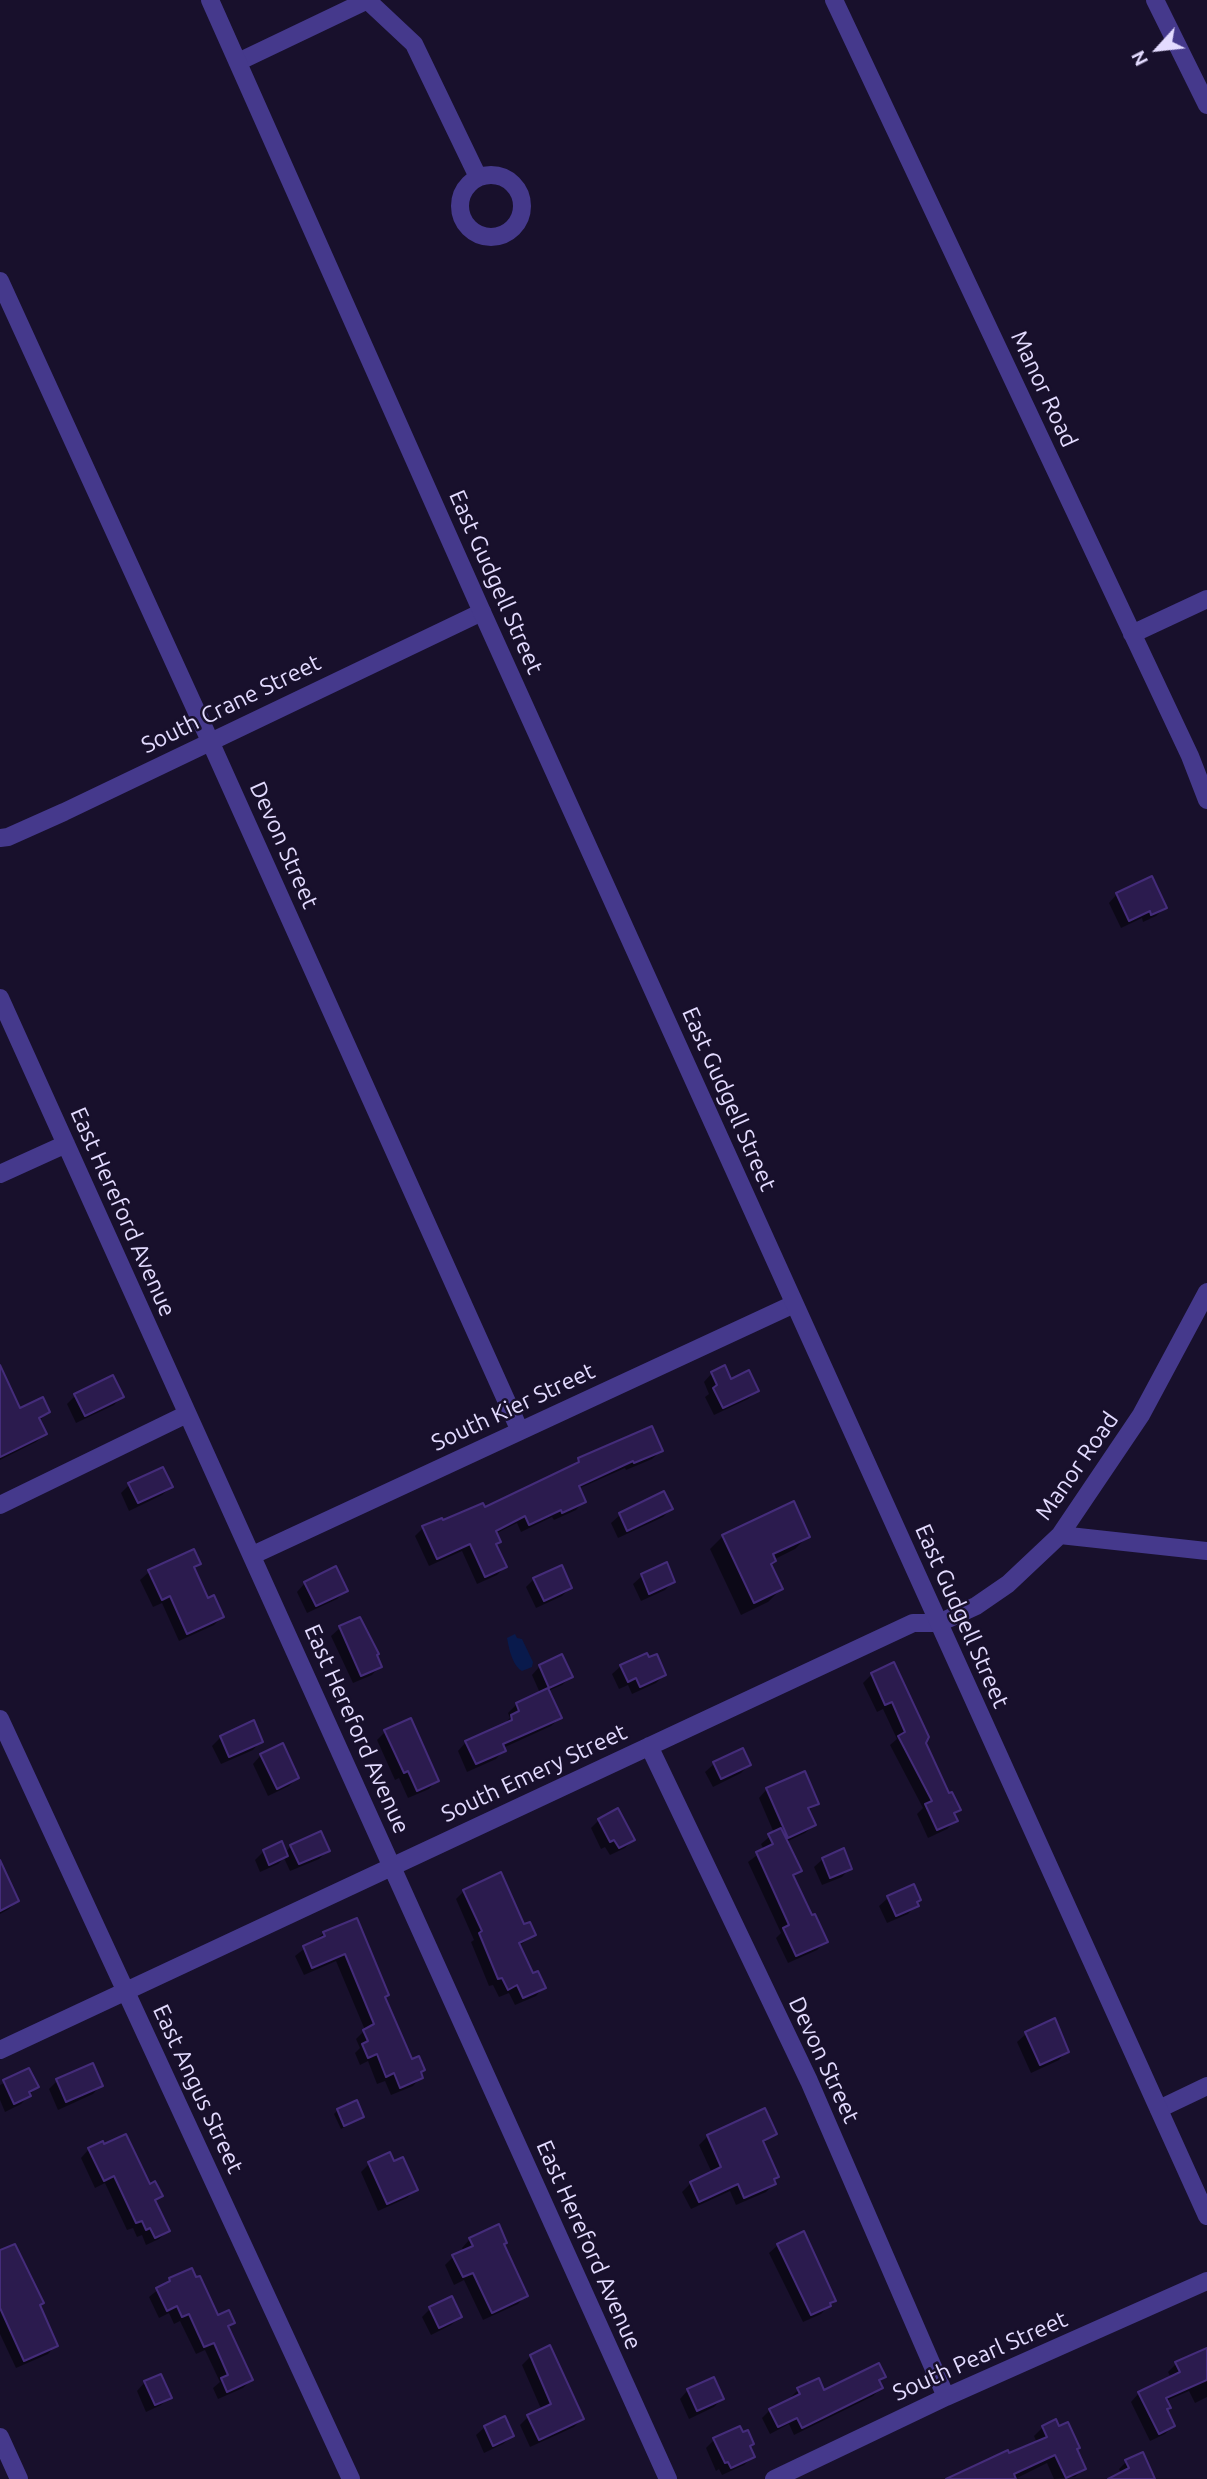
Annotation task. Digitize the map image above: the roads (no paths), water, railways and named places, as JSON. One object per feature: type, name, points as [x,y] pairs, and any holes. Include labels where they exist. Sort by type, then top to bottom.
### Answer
[{"type":"street","name":"East Gudgell Street","points":[[210,0],[482,612],[1207,2216]]},
{"type":"street","points":[[238,62],[367,0],[414,44],[478,177]]},
{"type":"street","name":"Manor Road","points":[[834,0],[1189,756],[1207,800]]},
{"type":"street","points":[[1155,0],[1207,105]]},
{"type":"street","name":"Devon Street","points":[[0,281],[211,741],[520,1431]]},
{"type":"street","points":[[1132,634],[1207,599]]},
{"type":"street","name":"South Crane Street","points":[[0,838],[8,837],[64,811],[482,612]]},
{"type":"street","name":"East Hereford Avenue","points":[[0,998],[668,2479]]},
{"type":"street","points":[[0,1174],[66,1144]]},
{"type":"street","name":"Manor Road","points":[[939,1623],[976,1606],[1008,1584],[1060,1535],[1141,1415],[1207,1292]]},
{"type":"street","name":"South Kier Street","points":[[253,1555],[794,1304]]},
{"type":"street","points":[[0,1505],[187,1414]]},
{"type":"street","points":[[1060,1535],[1207,1551]]},
{"type":"street","name":"South Emery Street","points":[[0,2050],[913,1623],[939,1623]]},
{"type":"street","name":"East Angus Street","points":[[0,1719],[351,2479]]},
{"type":"street","name":"Devon Street","points":[[649,1746],[809,2081],[946,2398]]},
{"type":"street","points":[[1159,2109],[1207,2086]]},
{"type":"street","name":"South Pearl Street","points":[[774,2479],[946,2398],[1207,2281]]},
{"type":"street","points":[[0,2437],[19,2479]]},
{"type":"water","points":[[515,1634],[522,1639],[533,1662],[532,1667],[522,1671],[513,1661],[507,1638]]}]
